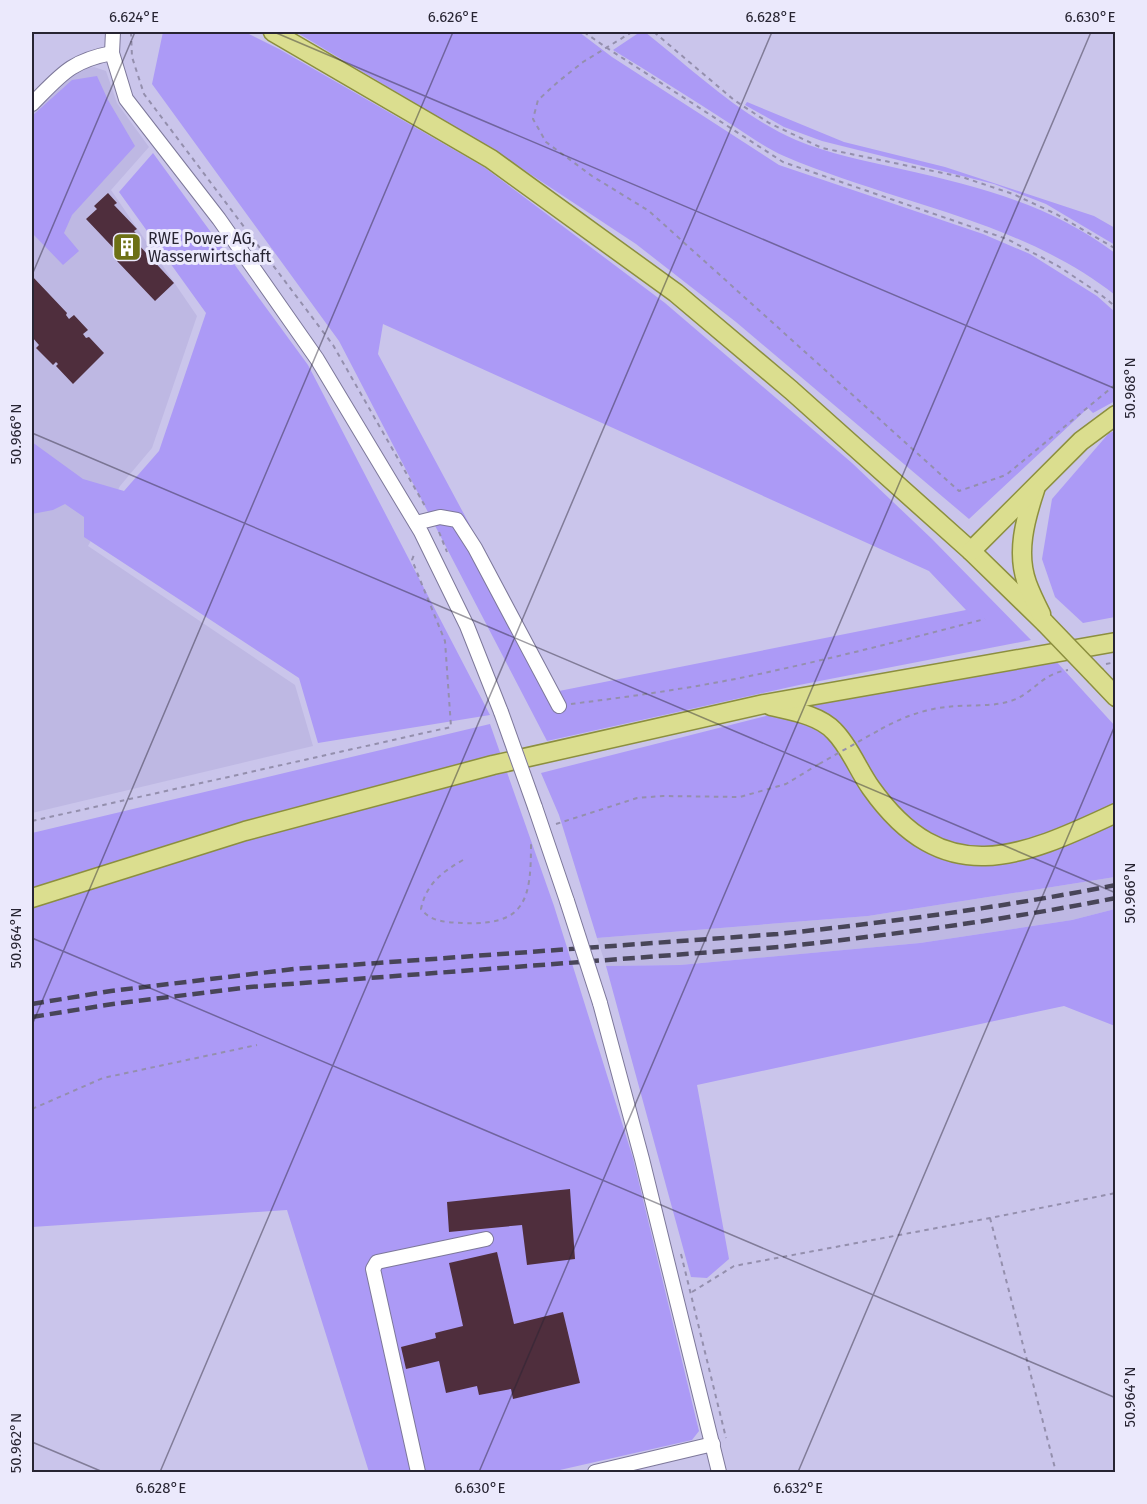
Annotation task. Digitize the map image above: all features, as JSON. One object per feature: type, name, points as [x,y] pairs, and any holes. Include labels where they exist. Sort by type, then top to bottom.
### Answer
[{"type":"main road","points":[[273,32],[491,159],[676,293],[791,390],[971,551],[1045,623],[1100,670],[1116,697]]},
{"type":"main road","points":[[971,551],[1081,441],[1116,415]]},
{"type":"main road","points":[[1036,487],[1022,538],[1023,563],[1026,582],[1045,623]]},
{"type":"main road","points":[[32,898],[245,831],[493,765],[764,704],[1116,642]]},
{"type":"main road","points":[[764,704],[818,719],[833,730],[890,814],[921,839],[944,849],[967,856],[993,856],[1018,852],[1040,847],[1116,813]]},
{"type":"street","points":[[113,32],[112,52],[126,99],[219,219],[316,359],[419,528],[466,626],[501,712],[537,812],[600,1003],[642,1159],[719,1473]]},
{"type":"street","points":[[32,104],[67,69],[93,57],[112,52]]},
{"type":"street","points":[[419,528],[440,517],[457,519],[511,614],[559,706]]},
{"type":"street","points":[[418,1473],[373,1269],[377,1262],[486,1239]]},
{"type":"street","points":[[595,1473],[713,1444]]},
{"type":"path","points":[[584,32],[783,162],[1007,239],[1058,266],[1116,307]]},
{"type":"path","points":[[632,32],[584,63],[538,100],[533,119],[546,142],[592,176],[650,211],[959,491],[1006,476],[1116,384]]},
{"type":"path","points":[[654,32],[734,100],[769,123],[822,148],[962,177],[1005,191],[1056,214],[1116,249]]},
{"type":"path","points":[[32,821],[451,727],[445,641],[412,560],[419,528]]},
{"type":"path","points":[[559,706],[762,674],[875,648],[985,619]]},
{"type":"path","points":[[1100,670],[1116,662]]},
{"type":"path","points":[[556,824],[637,798],[740,797],[786,784],[881,729],[918,713],[945,707],[999,703],[1016,699],[1048,676],[1071,670]]},
{"type":"path","points":[[463,860],[445,871],[430,885],[423,896],[421,909],[427,917],[443,922],[484,924],[501,921],[515,912],[526,895],[530,879],[531,837],[537,812]]},
{"type":"path","points":[[32,1109],[103,1078],[257,1046]]},
{"type":"path","points":[[691,1292],[734,1266],[1116,1192]]},
{"type":"path","points":[[990,1218],[1056,1473]]},
{"type":"shaded area","points":[[163,32],[245,32],[279,49],[484,167],[665,303],[852,463],[932,539],[1031,640],[799,685],[547,741],[339,341],[152,84]],"holes":[[[383,324],[929,571],[966,610],[559,691],[378,354]]]},
{"type":"shaded area","points":[[296,32],[579,32],[612,57],[779,165],[983,234],[1030,254],[1097,296],[1115,312],[1115,401],[1093,413],[1088,408],[969,519],[736,322],[636,244],[495,151]]},
{"type":"shaded area","points":[[640,32],[645,32],[736,105],[775,130],[796,140],[848,157],[930,176],[1013,199],[1065,222],[1115,253],[1115,295],[1078,269],[1039,248],[997,230],[868,187],[770,149],[613,50]]},
{"type":"shaded area","points":[[94,67],[106,71],[117,103],[149,147],[111,190],[197,316],[152,448],[120,486],[88,546],[295,685],[313,746],[32,813],[32,107],[70,71]]},
{"type":"shaded area","points":[[97,76],[135,146],[72,215],[64,233],[79,251],[63,265],[32,233],[32,116],[72,80]]},
{"type":"shaded area","points":[[747,102],[844,142],[945,167],[1094,216],[1115,228],[1115,245],[1046,204],[994,184],[822,141],[784,127],[745,105]]},
{"type":"shaded area","points":[[153,153],[308,365],[490,715],[318,743],[299,678],[84,537],[84,517],[65,504],[53,510],[32,514],[32,442],[83,479],[124,491],[159,451],[206,313],[119,192]]},
{"type":"shaded area","points":[[1115,431],[1115,617],[1083,623],[1055,597],[1042,559],[1052,499],[1109,433]]},
{"type":"shaded area","points":[[1054,659],[1115,726],[1115,877],[868,916],[597,938],[559,815],[541,773],[813,704]]},
{"type":"shaded area","points":[[490,724],[554,906],[633,1158],[699,1431],[692,1440],[551,1472],[369,1472],[287,1210],[32,1227],[32,833]]},
{"type":"shaded area","points":[[1115,877],[1115,909],[1072,920],[920,943],[680,965],[606,966],[597,938],[868,916]]},
{"type":"shaded area","points":[[1115,909],[1115,1026],[1064,1006],[697,1085],[729,1259],[707,1278],[691,1277],[606,966],[680,965],[920,943],[1072,920]]},
{"type":"building","name":"RWE Power AG, Wasserwirtschaft","points":[[108,193],[117,203],[114,205],[137,229],[134,231],[141,239],[137,243],[174,283],[155,301],[117,261],[122,257],[86,219],[97,209],[94,206]]},
{"type":"building","points":[[32,276],[67,313],[69,319],[74,315],[88,330],[83,334],[86,338],[89,337],[104,353],[73,384],[56,366],[58,364],[56,362],[53,365],[36,348],[39,345],[32,337]]},
{"type":"building","points":[[570,1189],[575,1259],[527,1265],[522,1225],[449,1232],[447,1202]]},
{"type":"building","points":[[497,1252],[514,1324],[563,1312],[580,1383],[513,1399],[511,1389],[479,1395],[477,1386],[446,1393],[439,1361],[406,1369],[401,1347],[436,1338],[435,1333],[463,1326],[449,1263]]},
{"type":"railway","points":[[32,1004],[111,991],[294,969],[778,934],[990,907],[1116,885]]},
{"type":"railway","points":[[32,1017],[113,1004],[250,987],[779,947],[948,926],[1116,898]]},
{"type":"place","name":"RWE Power AG, Wasserwirtschaft","points":[[127,247]]}]
